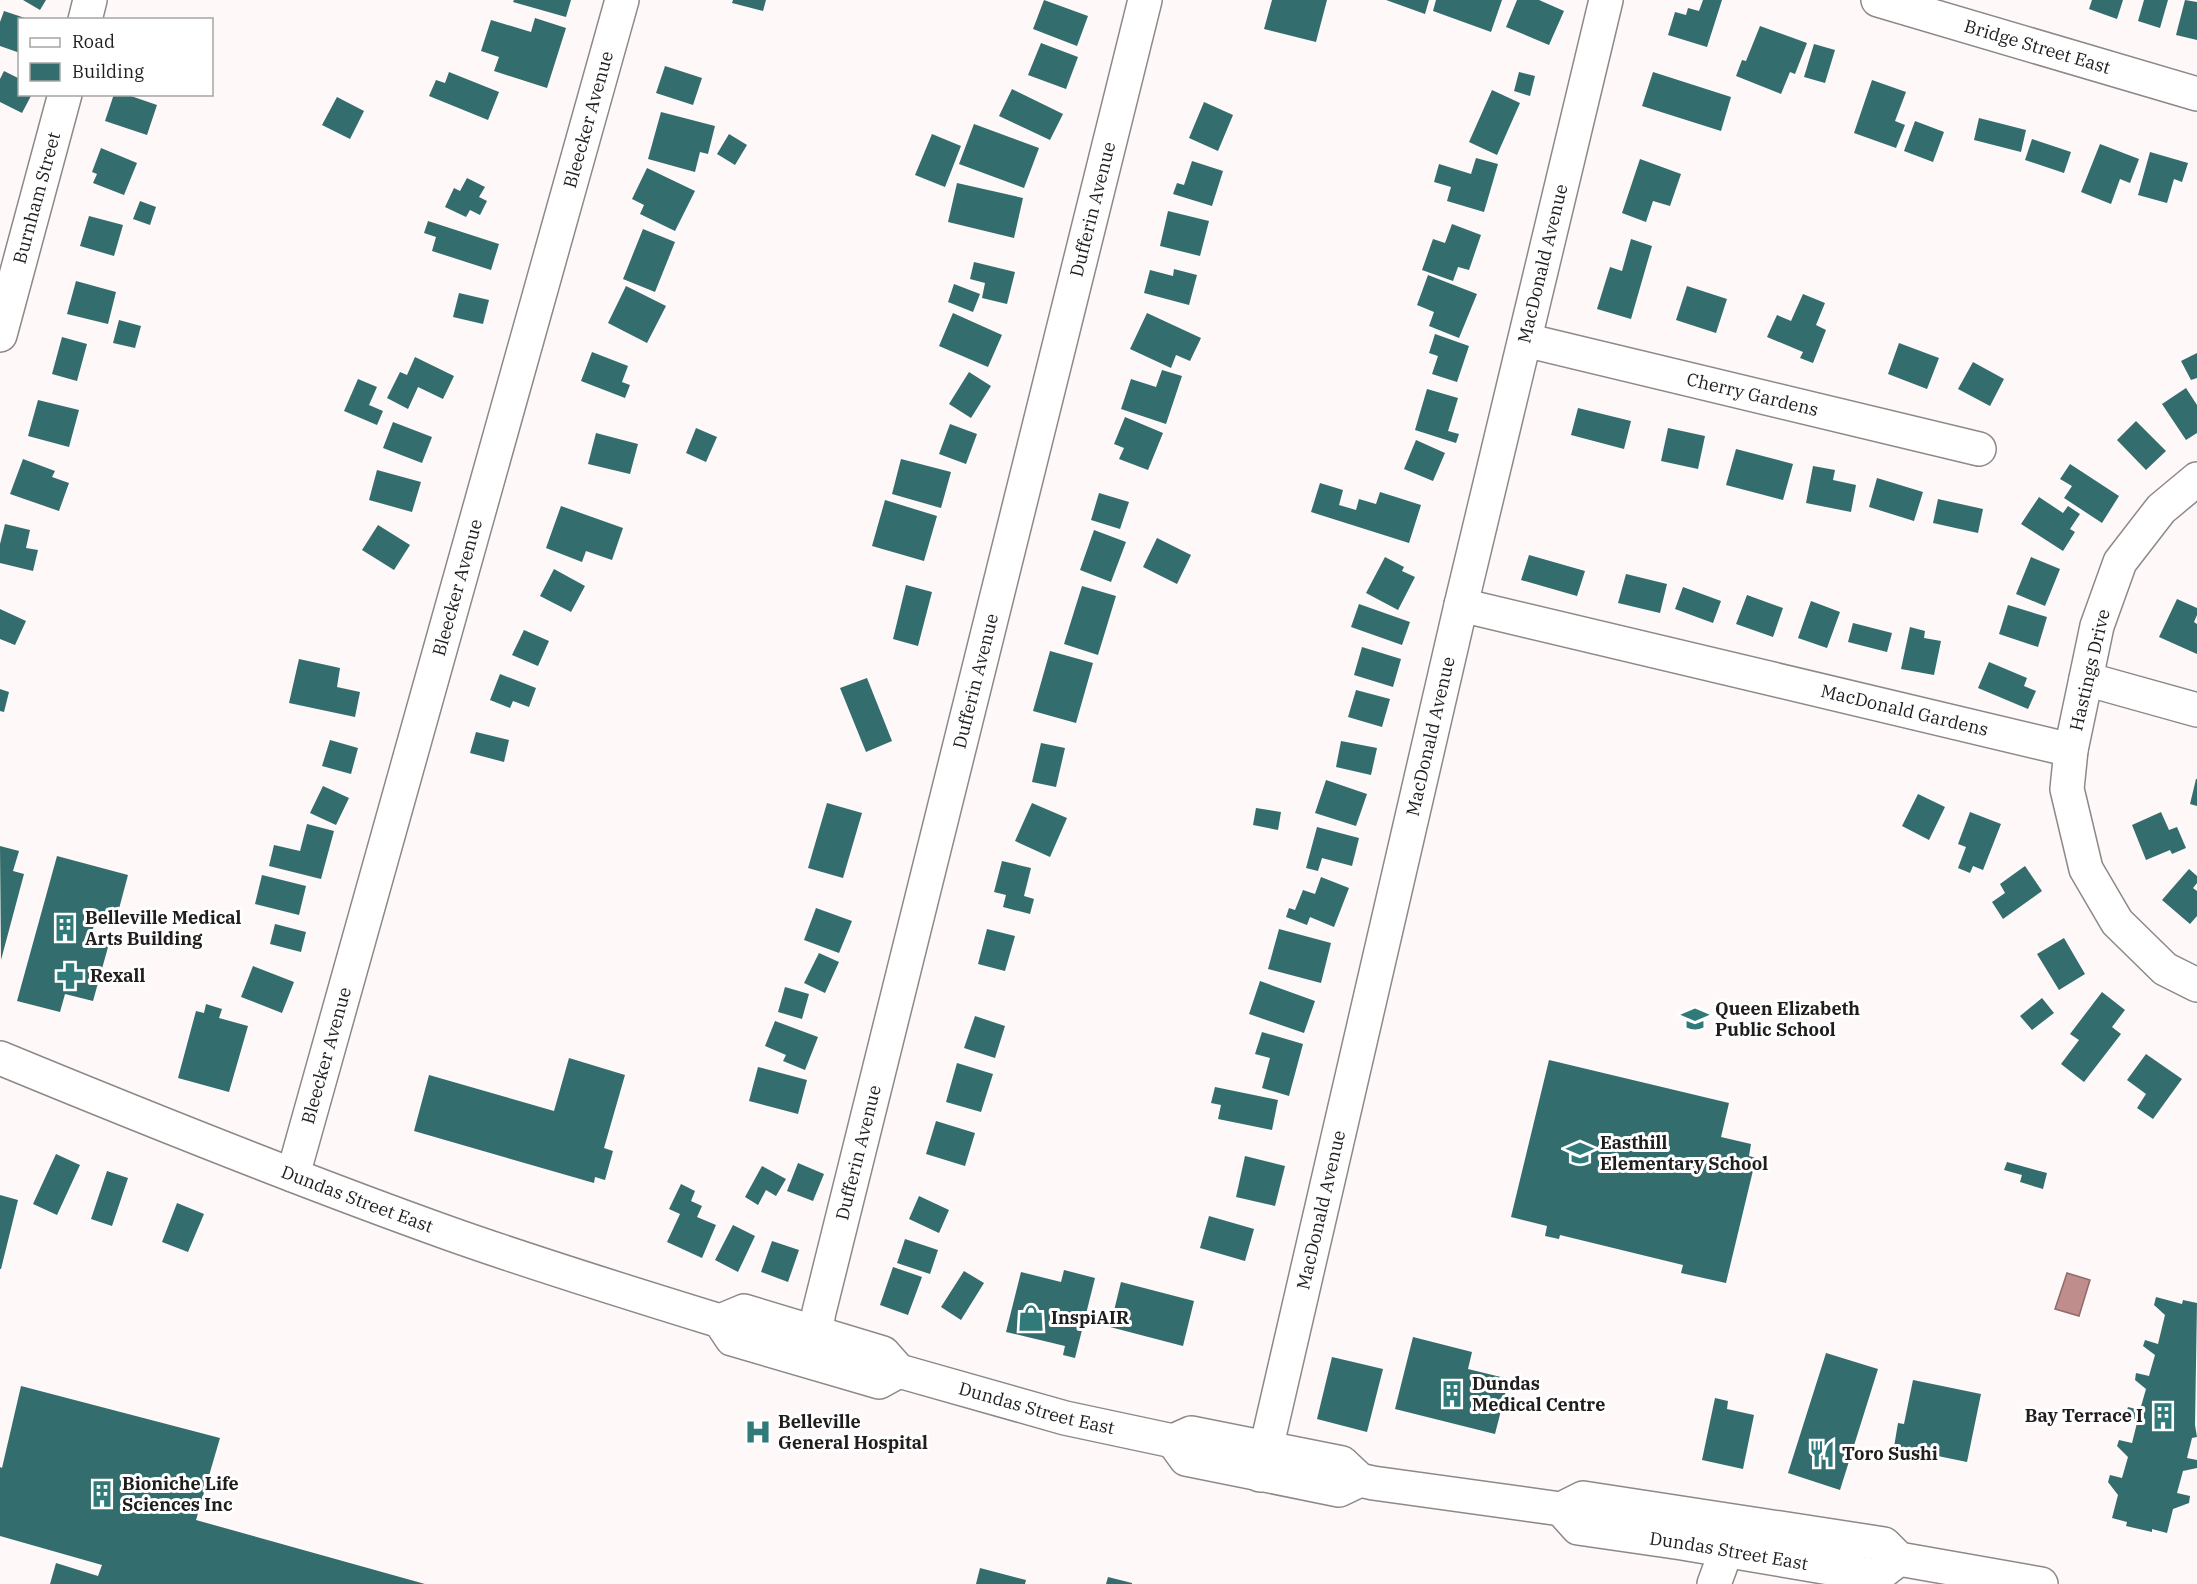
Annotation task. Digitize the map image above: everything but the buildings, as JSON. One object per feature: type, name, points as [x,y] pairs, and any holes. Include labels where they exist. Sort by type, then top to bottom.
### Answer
[{"type":"street","points":[[86,18],[90,0]]},
{"type":"street","name":"Bleecker Avenue","points":[[293,1175],[622,0]]},
{"type":"street","name":"Dufferin Avenue","points":[[812,1347],[1145,0]]},
{"type":"street","name":"MacDonald Avenue","points":[[1264,1462],[1461,605],[1606,0]]},
{"type":"street","name":"Bridge Street East","points":[[1878,0],[2197,94]]},
{"type":"street","name":"Burnham Street","points":[[0,335],[64,96]]},
{"type":"street","name":"Cherry Gardens","points":[[1525,340],[1979,449]]},
{"type":"street","name":"Hastings Drive","points":[[2071,750],[2097,626],[2120,562],[2161,509],[2197,479]]},
{"type":"street","name":"MacDonald Gardens","points":[[1461,605],[2071,750]]},
{"type":"street","points":[[2086,679],[2197,711]]},
{"type":"street","points":[[2071,750],[2067,789],[2086,869],[2118,922],[2165,969],[2197,985]]},
{"type":"street","name":"Dundas Street East","points":[[0,1058],[293,1175],[471,1241],[720,1322],[744,1311],[812,1347],[883,1353],[899,1371],[1065,1418],[1173,1441],[1191,1433],[1264,1462],[1342,1463],[1360,1480],[1561,1509],[1583,1498],[1731,1536],[1884,1544],[1899,1559],[2041,1584]]},
{"type":"street","points":[[1714,1584],[1731,1536]]},
{"type":"shaded area","points":[[2067,1273],[2090,1280],[2079,1316],[2055,1309]]},
{"type":"place","name":"Belleville Medical Arts Building","points":[[65,928]]},
{"type":"place","name":"Rexall","points":[[70,976]]},
{"type":"place","name":"Queen Elizabeth Public School","points":[[1695,1019]]},
{"type":"place","name":"Easthill Elementary School","points":[[1580,1153]]},
{"type":"place","name":"InspiAIR","points":[[1031,1318]]},
{"type":"place","name":"Dundas Medical Centre","points":[[1452,1394]]},
{"type":"place","name":"Bay Terrace I","points":[[2163,1416]]},
{"type":"place","name":"Belleville General Hospital","points":[[758,1432]]},
{"type":"place","name":"Toro Sushi","points":[[1822,1454]]},
{"type":"place","name":"Bioniche Life Sciences Inc","points":[[102,1494]]}]
